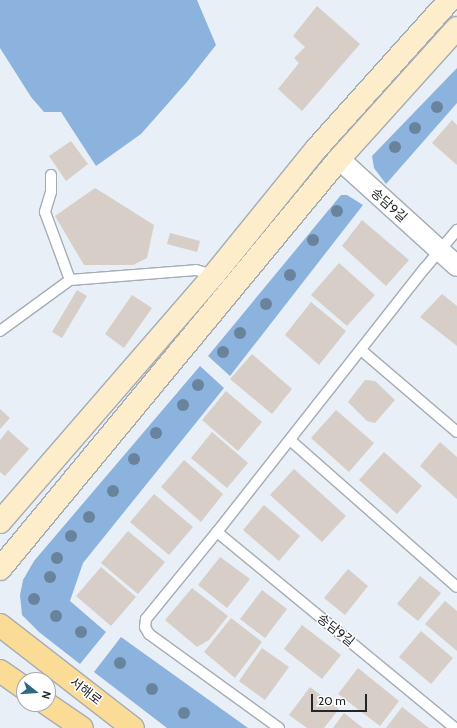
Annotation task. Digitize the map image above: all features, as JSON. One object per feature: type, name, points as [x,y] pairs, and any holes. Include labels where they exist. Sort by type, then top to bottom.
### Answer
[{"type":"main road","points":[[0,569],[223,282],[317,148],[450,0]]},
{"type":"main road","points":[[0,522],[339,159],[457,28]]},
{"type":"main road","name":"서해로","points":[[0,625],[133,728]]},
{"type":"main road","points":[[0,671],[16,682]]},
{"type":"main road","points":[[56,710],[82,728]]},
{"type":"street","name":"송담9길","points":[[339,159],[457,266]]},
{"type":"lane","points":[[51,175],[51,192],[45,212],[70,280]]},
{"type":"lane","points":[[279,728],[149,634],[145,626],[146,619],[150,612],[217,532],[439,250],[457,230]]},
{"type":"lane","points":[[0,331],[70,280],[196,270],[223,282]]},
{"type":"lane","points":[[361,350],[457,432]]},
{"type":"lane","points":[[290,440],[457,587]]},
{"type":"lane","name":"송담9길","points":[[217,532],[455,728]]},
{"type":"shaded area","points":[[0,0],[197,0],[216,45],[186,83],[141,134],[96,166],[61,112],[44,112],[31,97],[0,48]]},
{"type":"shaded area","points":[[457,68],[457,103],[386,184],[374,168],[372,156]]},
{"type":"shaded area","points":[[341,195],[347,195],[363,205],[230,376],[208,356]]},
{"type":"shaded area","points":[[200,366],[224,388],[83,563],[70,601],[106,632],[80,664],[39,632],[22,615],[20,595],[23,580],[34,561]]},
{"type":"shaded area","points":[[121,637],[248,728],[167,728],[94,672]]},
{"type":"building","points":[[317,6],[360,44],[302,111],[278,89],[299,63],[294,58],[305,47],[293,36]]},
{"type":"building","points":[[452,120],[457,125],[457,165],[432,143]]},
{"type":"building","points":[[71,141],[88,164],[66,181],[49,156]]},
{"type":"building","points":[[95,188],[154,225],[147,258],[133,265],[84,265],[55,216]]},
{"type":"building","points":[[362,220],[409,260],[386,286],[342,246]]},
{"type":"building","points":[[170,233],[200,241],[197,252],[167,244]]},
{"type":"building","points":[[339,263],[375,295],[347,326],[311,295]]},
{"type":"building","points":[[77,290],[87,296],[62,338],[52,332]]},
{"type":"building","points":[[442,294],[457,306],[457,346],[420,317]]},
{"type":"building","points":[[132,295],[152,308],[124,348],[105,334]]},
{"type":"building","points":[[311,302],[346,331],[319,365],[285,335]]},
{"type":"building","points":[[252,354],[292,389],[272,414],[230,379]]},
{"type":"building","points":[[365,380],[375,381],[395,400],[375,423],[367,421],[348,402]]},
{"type":"building","points":[[226,391],[262,422],[238,451],[202,420]]},
{"type":"building","points":[[0,409],[10,418],[0,429]]},
{"type":"building","points":[[336,410],[374,443],[349,472],[311,438]]},
{"type":"building","points":[[8,430],[29,449],[5,476],[0,472],[0,440]]},
{"type":"building","points":[[212,432],[248,463],[227,488],[191,458]]},
{"type":"building","points":[[440,442],[457,457],[457,499],[420,466]]},
{"type":"building","points":[[384,452],[422,486],[397,514],[359,480]]},
{"type":"building","points":[[184,460],[223,494],[201,522],[161,487]]},
{"type":"building","points":[[294,469],[346,516],[322,542],[270,495]]},
{"type":"building","points":[[154,494],[193,527],[169,555],[130,522]]},
{"type":"building","points":[[264,505],[300,536],[279,561],[243,530]]},
{"type":"building","points":[[128,531],[165,562],[138,594],[101,563]]},
{"type":"building","points":[[220,557],[250,579],[227,608],[198,585]]},
{"type":"building","points":[[101,567],[136,597],[111,626],[76,596]]},
{"type":"building","points":[[348,569],[368,586],[345,615],[324,598]]},
{"type":"building","points":[[420,576],[441,593],[418,621],[397,604]]},
{"type":"building","points":[[192,588],[228,616],[209,640],[197,647],[165,620]]},
{"type":"building","points":[[262,590],[287,609],[265,638],[240,619]]},
{"type":"building","points":[[445,601],[457,611],[457,651],[425,624]]},
{"type":"building","points":[[231,618],[262,642],[235,678],[204,652]]},
{"type":"building","points":[[302,625],[341,655],[322,679],[284,649]]},
{"type":"building","points":[[421,631],[453,658],[431,684],[399,657]]},
{"type":"building","points":[[262,648],[289,667],[265,700],[239,681]]},
{"type":"building","points":[[358,668],[399,701],[380,726],[338,694]]},
{"type":"building","points":[[310,687],[339,709],[324,728],[307,728],[289,715]]},
{"type":"building","points":[[402,707],[429,728],[386,728]]},
{"type":"building","points":[[344,713],[363,728],[333,728]]}]
